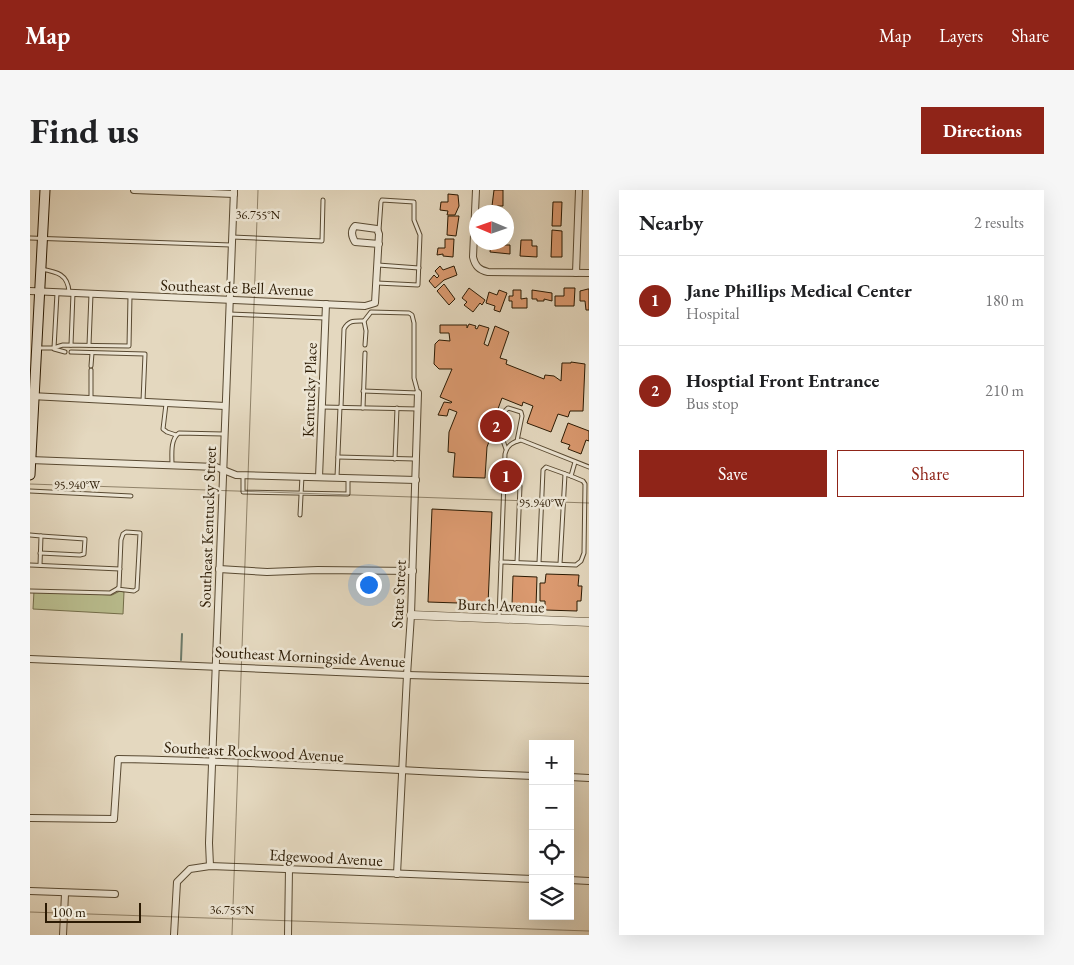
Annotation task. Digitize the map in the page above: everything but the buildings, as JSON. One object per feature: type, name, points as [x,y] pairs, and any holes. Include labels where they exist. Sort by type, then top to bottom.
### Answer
[{"type":"main road","points":[[30,475],[35,291],[40,268],[45,190]]},
{"type":"street","points":[[134,190],[234,192]]},
{"type":"street","points":[[476,190],[473,257],[478,268],[488,272],[589,273]]},
{"type":"street","points":[[576,273],[579,190]]},
{"type":"street","name":"Southeast Kentucky Street","points":[[210,866],[209,843],[215,666],[234,192]]},
{"type":"street","points":[[379,232],[377,229],[355,226],[352,234],[355,242],[379,244]]},
{"type":"street","name":"Southeast de Bell Avenue","points":[[35,291],[229,301],[371,305],[375,303],[379,232]]},
{"type":"street","name":"Kentucky Place","points":[[319,476],[326,304]]},
{"type":"street","name":"State Street","points":[[397,874],[413,571],[418,393]]},
{"type":"street","points":[[32,396],[225,406]]},
{"type":"street","points":[[30,460],[216,467],[243,475],[416,480]]},
{"type":"street","points":[[219,569],[267,572],[318,570],[413,571]]},
{"type":"street","name":"Burch Avenue","points":[[411,615],[589,622]]},
{"type":"street","name":"Southeast Morningside Avenue","points":[[30,660],[589,680]]},
{"type":"street","name":"Southeast Rockwood Avenue","points":[[30,818],[114,819],[118,759],[212,761],[403,772],[529,776]]},
{"type":"street","points":[[574,777],[589,778]]},
{"type":"street","name":"Edgewood Avenue","points":[[174,935],[177,882],[190,869],[210,866],[529,879]]},
{"type":"street","points":[[288,935],[289,870]]},
{"type":"street","points":[[574,880],[589,881]]},
{"type":"street","points":[[30,891],[65,894],[115,894]]},
{"type":"street","points":[[63,935],[65,894]]},
{"type":"lane","points":[[232,237],[322,240],[323,200]]},
{"type":"lane","points":[[376,283],[418,285],[420,236],[414,220],[414,202],[382,200],[379,232]]},
{"type":"lane","points":[[30,238],[231,245]]},
{"type":"lane","points":[[377,265],[419,268]]},
{"type":"lane","points":[[40,268],[55,271],[66,278],[69,283],[71,293],[71,345]]},
{"type":"lane","points":[[54,348],[57,292]]},
{"type":"lane","points":[[89,345],[91,294]]},
{"type":"lane","points":[[54,348],[63,345],[129,346],[130,296]]},
{"type":"lane","name":"State Street","points":[[364,321],[371,312],[403,312],[412,315],[414,329],[414,378],[418,393]]},
{"type":"lane","points":[[228,314],[325,318]]},
{"type":"lane","points":[[337,477],[344,329],[350,321],[364,321],[366,331],[365,345]]},
{"type":"lane","points":[[34,345],[65,352]]},
{"type":"lane","points":[[71,352],[144,354],[143,402]]},
{"type":"lane","points":[[90,399],[92,352]]},
{"type":"lane","points":[[363,408],[365,354]]},
{"type":"lane","points":[[364,391],[418,393]]},
{"type":"lane","points":[[166,403],[163,430],[176,435]]},
{"type":"lane","points":[[322,407],[418,409]]},
{"type":"lane","points":[[395,459],[397,408]]},
{"type":"lane","points":[[499,619],[506,449],[500,435],[500,427],[503,414],[508,408],[520,412],[522,416],[517,441]]},
{"type":"lane","points":[[172,466],[173,440],[179,432],[224,434]]},
{"type":"lane","points":[[506,449],[521,440],[589,467]]},
{"type":"lane","points":[[338,458],[416,459]]},
{"type":"lane","points":[[571,476],[575,462]]},
{"type":"lane","points":[[501,562],[576,565],[581,561],[584,553],[585,484],[583,481],[546,467],[543,470],[541,563]]},
{"type":"lane","points":[[560,564],[564,474]]},
{"type":"lane","points":[[243,475],[242,492],[348,494],[348,478]]},
{"type":"lane","points":[[300,515],[302,476]]},
{"type":"lane","points":[[504,485],[520,486],[517,562]]},
{"type":"lane","points":[[30,491],[131,496]]},
{"type":"lane","points":[[30,591],[110,593],[117,589],[137,589],[140,533],[126,532],[123,534],[117,589]]},
{"type":"lane","points":[[30,536],[85,539],[84,554],[40,553]]},
{"type":"lane","points":[[40,565],[41,536]]},
{"type":"lane","points":[[30,565],[120,569]]},
{"type":"green space","points":[[34,591],[112,595],[120,591],[124,592],[123,614],[33,609]]},
{"type":"waterway","points":[[181,660],[182,634]]},
{"type":"place","name":"Hosptial Front Entrance","points":[[496,426]]},
{"type":"place","name":"Jane Phillips Medical Center","points":[[506,476]]}]
